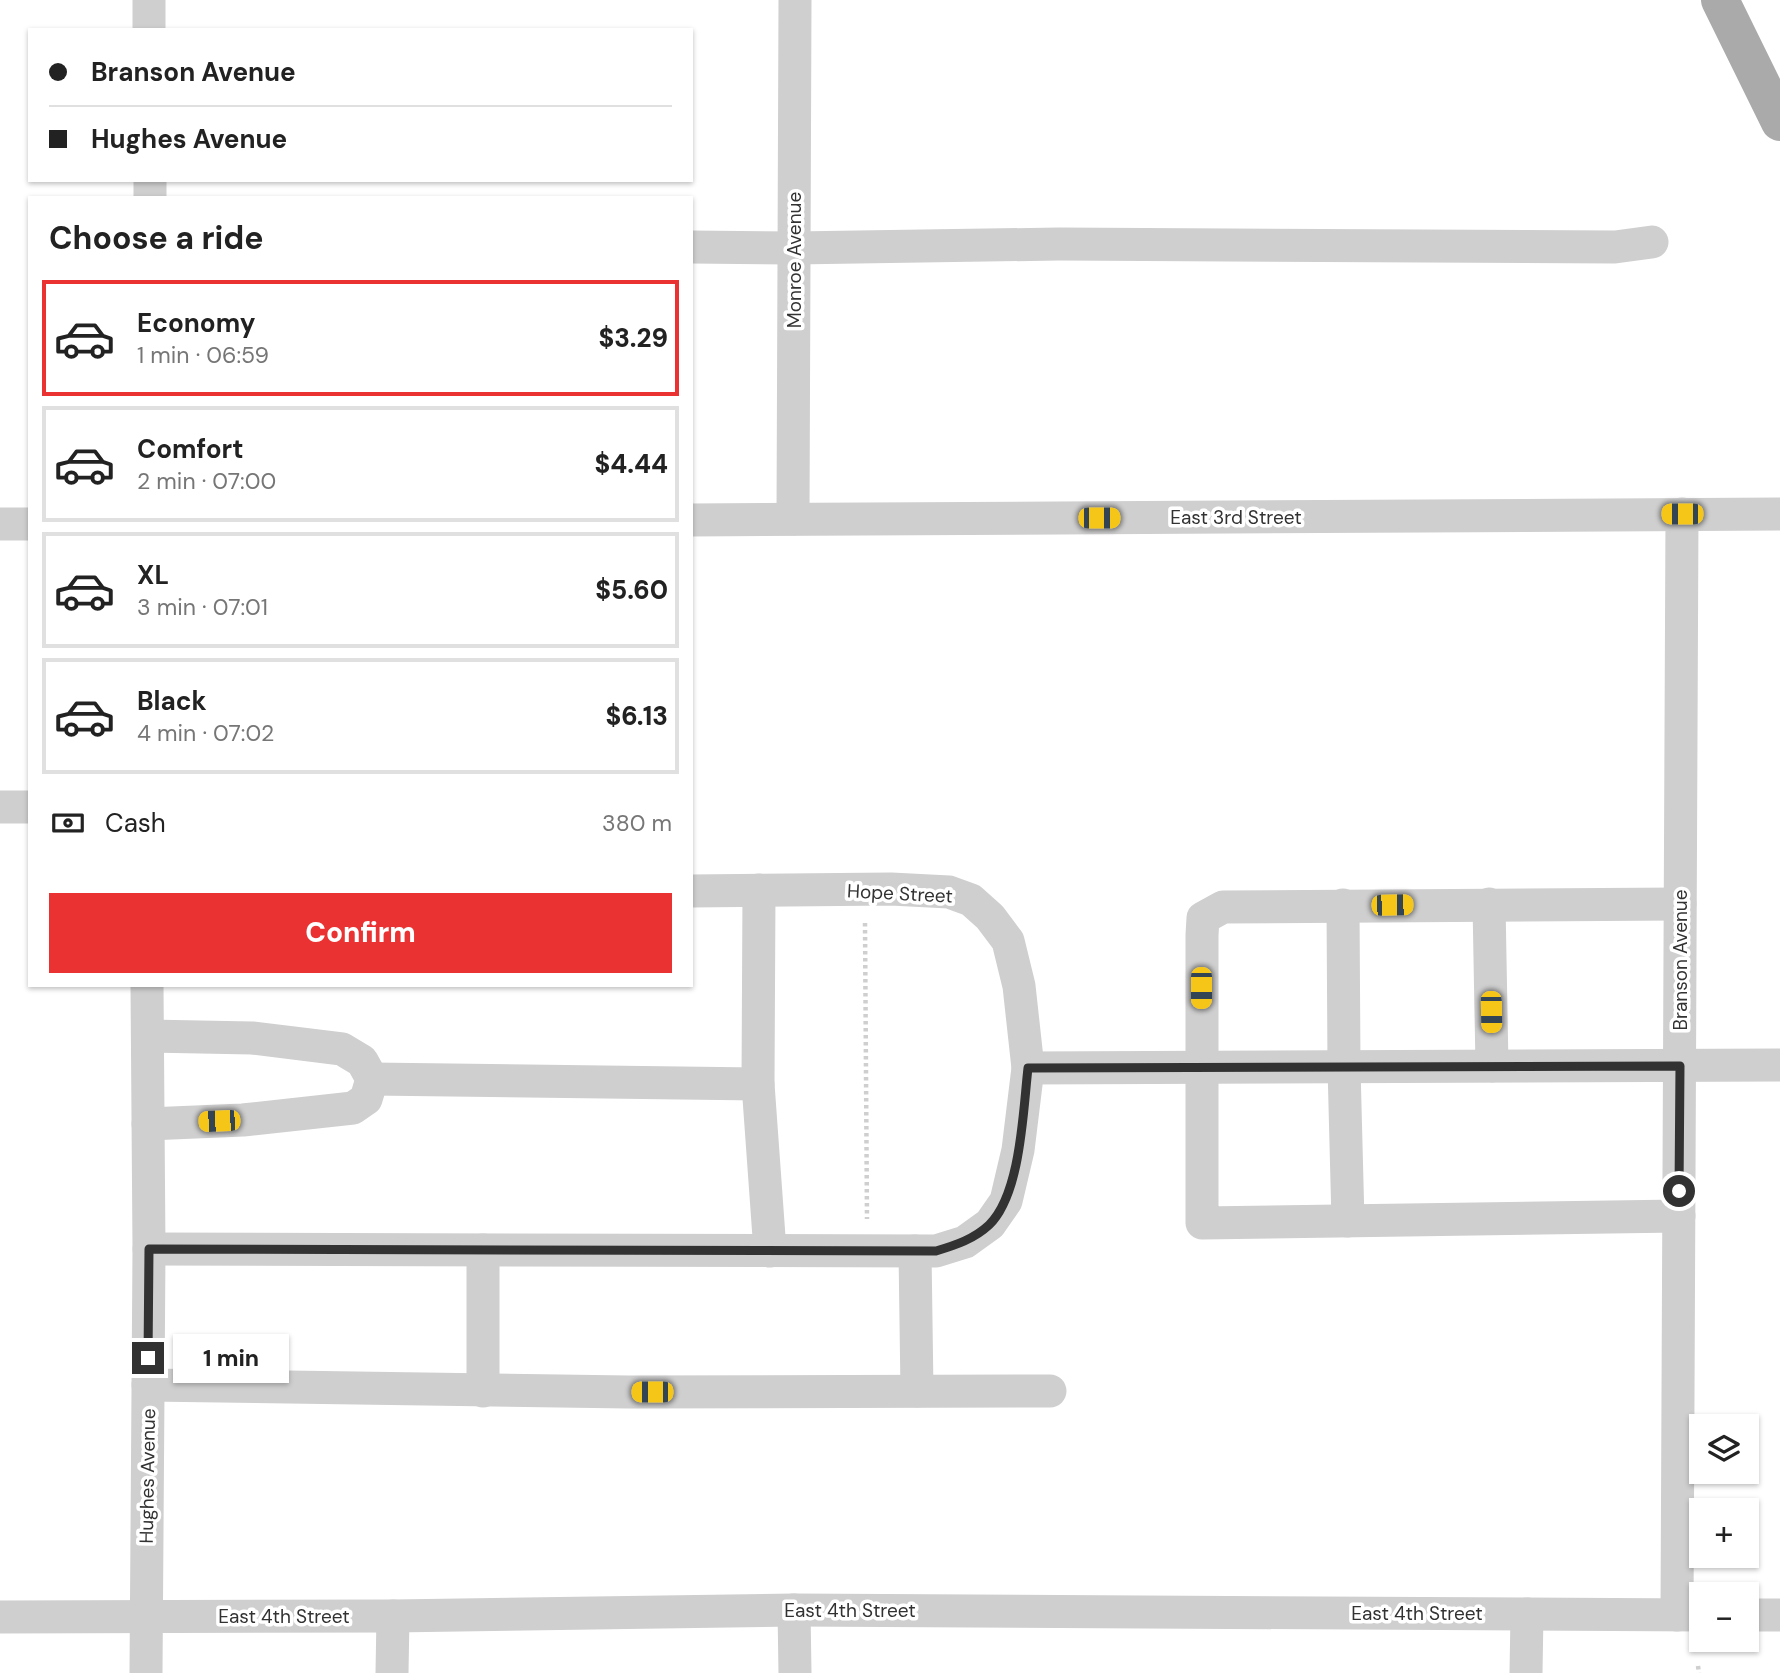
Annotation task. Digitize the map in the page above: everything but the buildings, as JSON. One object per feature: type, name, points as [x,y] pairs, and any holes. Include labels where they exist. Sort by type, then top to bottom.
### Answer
[{"type":"main road","points":[[1720,0],[1780,122]]},
{"type":"street","points":[[149,0],[149,28]]},
{"type":"street","name":"Monroe Avenue","points":[[793,519],[795,0]]},
{"type":"street","points":[[693,247],[1059,244],[1615,247],[1652,242]]},
{"type":"street","name":"Branson Avenue","points":[[1682,514],[1679,1216],[1689,1615]]},
{"type":"street","name":"East 3rd Street","points":[[693,520],[1780,514]]},
{"type":"street","points":[[0,524],[28,524]]},
{"type":"street","points":[[0,807],[28,807]]},
{"type":"street","name":"Hope Street","points":[[149,1249],[936,1251],[965,1242],[990,1224],[1006,1201],[1018,1150],[1028,1068],[1019,986],[1008,941],[990,916],[971,900],[949,892],[865,889],[693,891]]},
{"type":"street","points":[[760,890],[758,1084],[770,1251]]},
{"type":"street","points":[[1489,904],[1492,1066]]},
{"type":"street","points":[[1679,1216],[1202,1223],[1201,1067],[1203,918],[1223,907],[1680,904]]},
{"type":"street","points":[[1343,905],[1348,1221]]},
{"type":"street","name":"Hughes Avenue","points":[[146,1673],[149,1249],[147,987]]},
{"type":"street","points":[[148,1036],[239,1038],[342,1049],[362,1061],[372,1079],[366,1099],[353,1108],[243,1120],[148,1124]]},
{"type":"street","points":[[1028,1068],[1780,1065]]},
{"type":"street","points":[[372,1079],[758,1084]]},
{"type":"street","points":[[483,1250],[483,1391]]},
{"type":"street","points":[[915,1251],[917,1391]]},
{"type":"street","points":[[148,1385],[483,1391],[1050,1391]]},
{"type":"street","points":[[794,1610],[795,1673]]},
{"type":"street","name":"East 4th Street","points":[[0,1617],[393,1616],[794,1610],[1689,1615]]},
{"type":"street","points":[[1526,1673],[1527,1614]]},
{"type":"street","points":[[1759,1615],[1780,1615]]},
{"type":"street","points":[[393,1616],[393,1673]]},
{"type":"path","points":[[865,889],[867,1251]]},
{"type":"route","points":[[148,1358],[149,1249],[936,1251],[965,1242],[990,1224],[1006,1201],[1018,1150],[1028,1068],[1680,1066],[1679,1191]]}]
